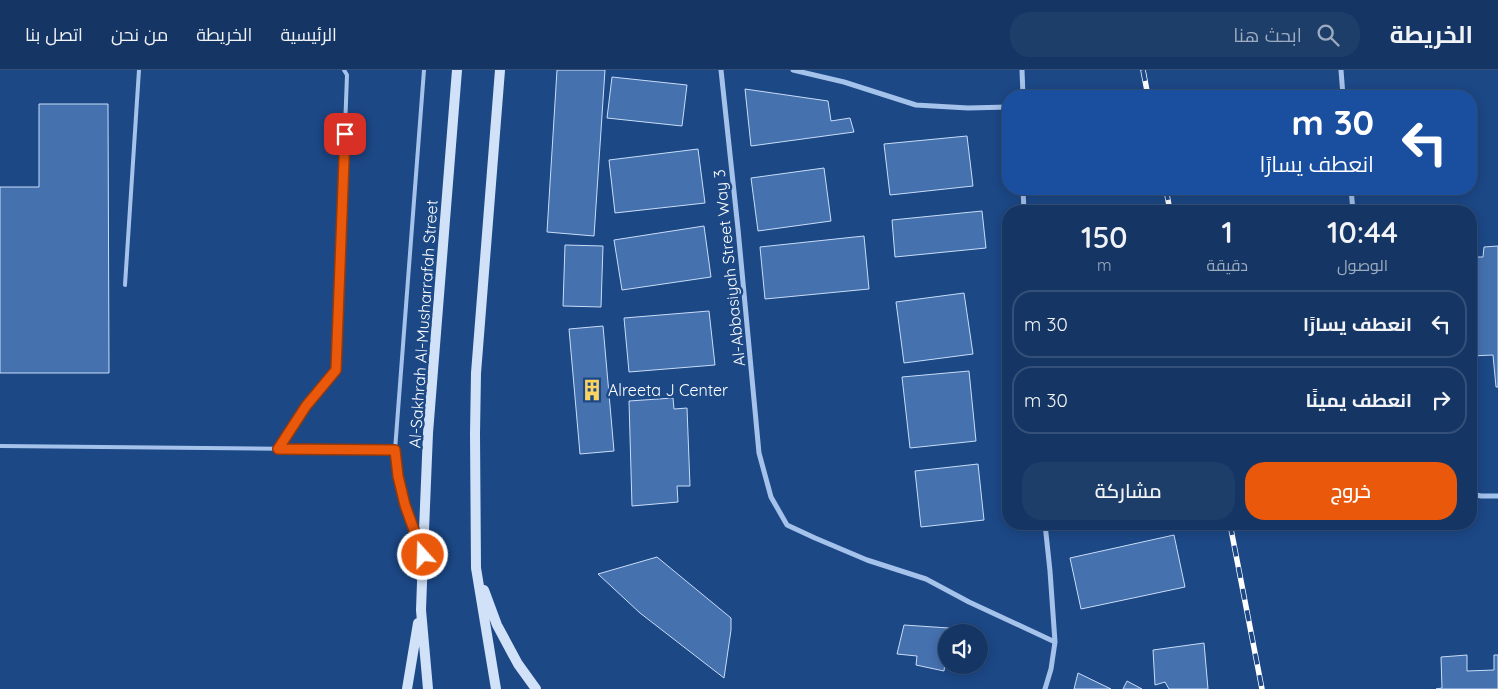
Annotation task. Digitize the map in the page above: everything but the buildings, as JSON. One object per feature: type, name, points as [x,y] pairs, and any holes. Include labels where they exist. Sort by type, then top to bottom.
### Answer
[{"type":"main road","name":"Al-Sakhrah Al-Musharrafah Street","points":[[420,610],[428,433],[457,70]]},
{"type":"main road","points":[[496,689],[476,568],[476,373],[500,70]]},
{"type":"main road","points":[[476,568],[497,625],[518,664],[536,689]]},
{"type":"main road","points":[[406,689],[420,610]]},
{"type":"main road","points":[[420,610],[428,689]]},
{"type":"street","name":"Al-Abbasiyah Street Way 3","points":[[720,70],[738,229],[759,453],[771,497],[787,525],[867,560],[926,579],[969,602],[1055,642]]},
{"type":"street","points":[[794,70],[844,82],[916,105],[968,108],[1002,107]]},
{"type":"street","points":[[1022,70],[1023,90]]},
{"type":"street","points":[[1341,70],[1343,90]]},
{"type":"street","points":[[1477,495],[1498,496]]},
{"type":"street","points":[[1045,689],[1051,669],[1055,642],[1046,530]]},
{"type":"lane","points":[[125,285],[139,70]]},
{"type":"lane","points":[[278,449],[306,406],[336,370],[347,75],[344,70]]},
{"type":"lane","points":[[423,555],[405,505],[398,476],[395,450],[424,70]]},
{"type":"lane","points":[[0,446],[395,450]]},
{"type":"railway","points":[[1143,70],[1147,90]]},
{"type":"railway","points":[[1167,195],[1169,205]]},
{"type":"railway","points":[[1231,530],[1262,689]]},
{"type":"place","name":"Alreeta J Center","points":[[592,390]]},
{"type":"route","points":[[345,134],[336,370],[306,406],[278,449],[395,450],[398,476],[405,505],[423,555]]}]
